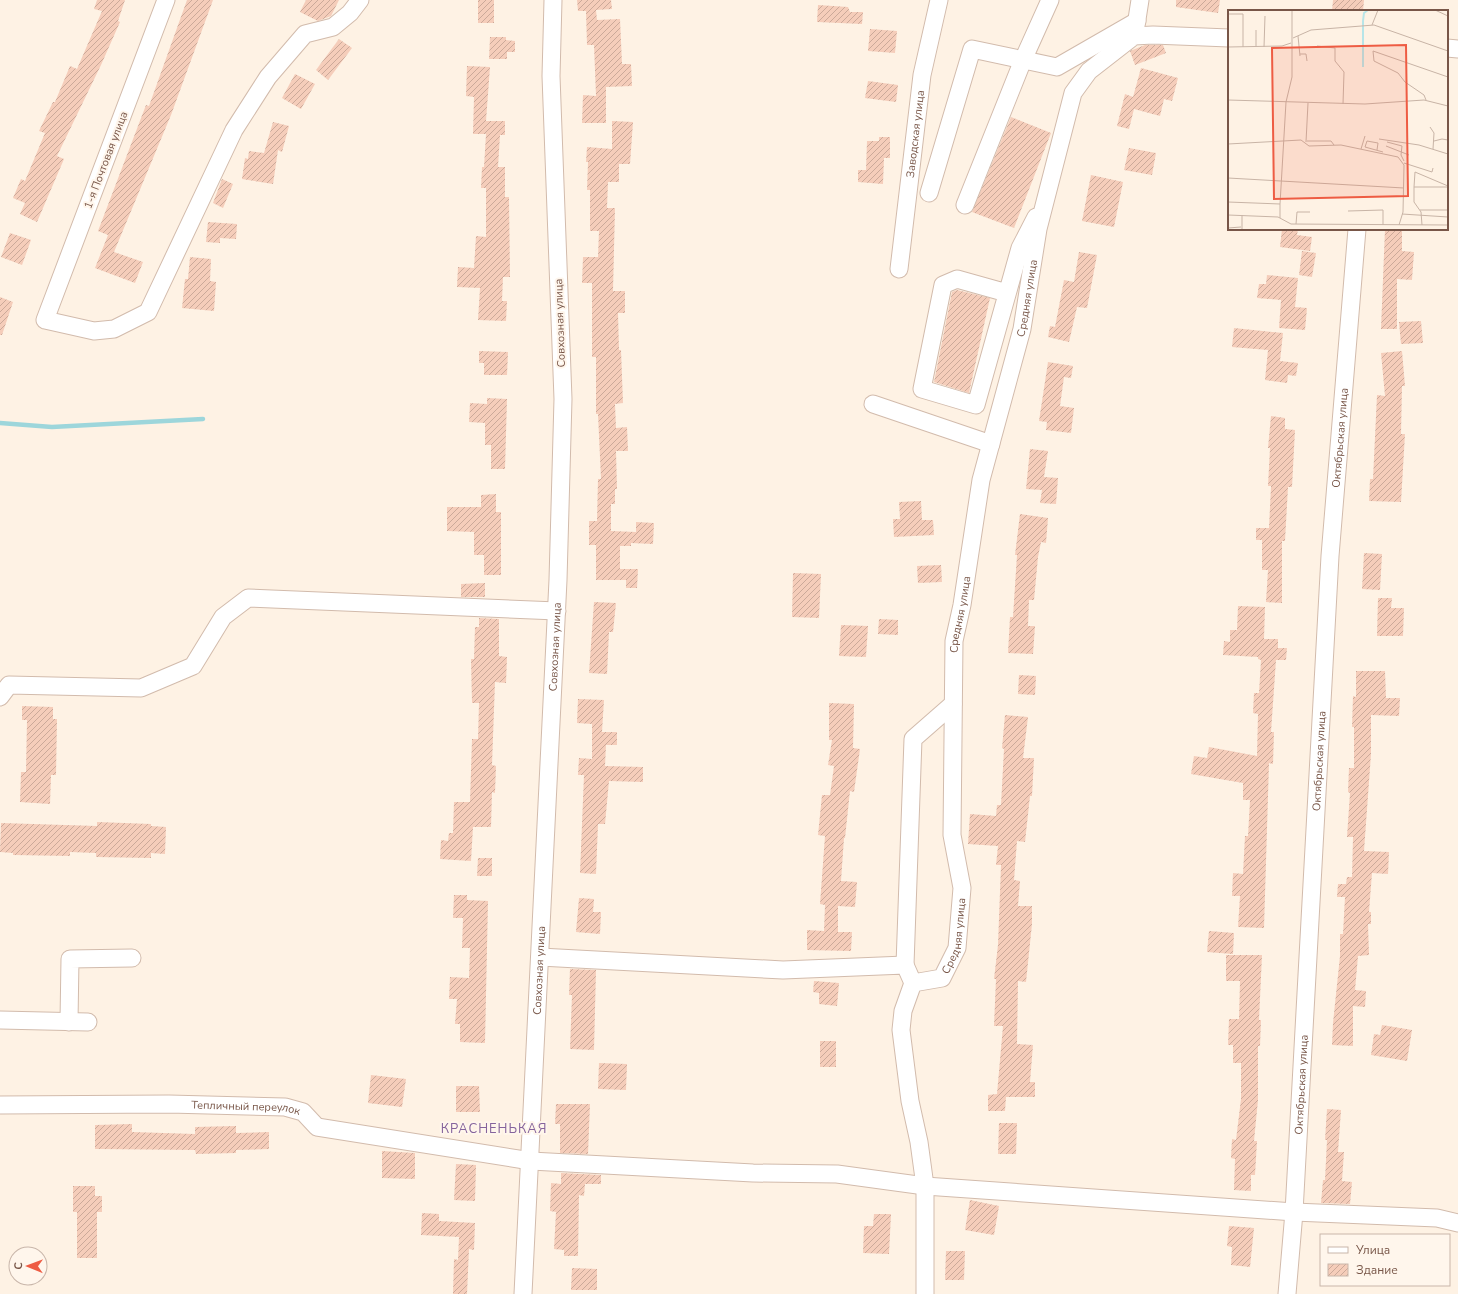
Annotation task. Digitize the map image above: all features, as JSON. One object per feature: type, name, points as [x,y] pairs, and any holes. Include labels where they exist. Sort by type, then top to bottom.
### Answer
[{"type":"street","name":"1-я Почтовая улица","points":[[166,0],[45,320],[94,331],[114,329],[148,312],[234,130],[268,77],[305,34],[333,27],[350,13],[360,0]]},
{"type":"street","name":"Совхозная улица","points":[[523,1294],[531,1161],[557,612],[563,400],[551,76],[553,0]]},
{"type":"street","name":"Заводская улица","points":[[899,268],[922,75],[939,0]]},
{"type":"street","points":[[965,205],[1023,60],[1050,0]]},
{"type":"street","points":[[1136,28],[1140,0]]},
{"type":"street","points":[[928,193],[972,49],[1057,67],[1136,28],[1153,35],[1228,38]]},
{"type":"street","name":"Средняя улица","points":[[913,983],[942,978],[957,948],[962,888],[952,835],[954,641],[962,606],[981,480],[1022,329],[1038,229],[1073,93],[1089,71],[1136,28]]},
{"type":"street","points":[[1448,48],[1458,49]]},
{"type":"street","points":[[1007,292],[957,279],[944,285],[922,389],[976,405],[1020,248],[1046,197]]},
{"type":"street","name":"Октябрьская улица","points":[[1287,1294],[1294,1212],[1330,556],[1357,230]]},
{"type":"street","points":[[873,404],[991,444]]},
{"type":"street","points":[[0,697],[10,685],[141,688],[193,666],[223,617],[248,598],[557,612]]},
{"type":"street","points":[[925,1294],[925,1186],[919,1142],[910,1101],[901,1030],[903,1011],[913,983],[905,965],[913,739],[953,704]]},
{"type":"street","points":[[540,957],[783,970],[905,965]]},
{"type":"street","points":[[69,1022],[70,959],[132,958]]},
{"type":"street","points":[[0,1020],[88,1022]]},
{"type":"street","name":"Тепличный переулок","points":[[0,1105],[169,1104],[285,1107],[302,1112],[317,1127],[531,1161],[753,1173],[837,1174],[925,1186],[1294,1212],[1437,1218],[1458,1223]]},
{"type":"building","points":[[97,0],[125,0],[118,21],[120,22],[57,156],[64,159],[37,222],[20,214],[25,203],[13,198],[21,179],[25,181],[45,133],[39,131],[53,102],[55,102],[70,66],[77,69],[102,11],[94,9]]},
{"type":"building","points":[[187,0],[213,0],[171,115],[114,252],[143,262],[135,283],[95,268],[108,235],[98,231],[146,105],[149,106]]},
{"type":"building","points":[[306,0],[339,0],[331,16],[318,21],[300,12]]},
{"type":"building","points":[[478,0],[494,0],[494,23],[478,23]]},
{"type":"building","points":[[577,0],[611,0],[612,9],[596,10],[597,20],[620,19],[622,64],[631,64],[632,86],[606,87],[606,123],[582,123],[583,95],[596,96],[594,45],[587,45],[586,11],[578,11]]},
{"type":"building","points":[[1176,0],[1220,0],[1218,13],[1176,7]]},
{"type":"building","points":[[1333,0],[1364,0],[1363,10],[1332,10]]},
{"type":"building","points":[[818,5],[848,7],[850,12],[863,12],[862,24],[817,22]]},
{"type":"building","points":[[870,29],[897,31],[895,53],[868,51]]},
{"type":"building","points":[[490,37],[506,37],[506,40],[515,41],[515,52],[507,52],[507,59],[489,59]]},
{"type":"building","points":[[339,39],[352,48],[328,80],[316,70]]},
{"type":"building","points":[[1145,45],[1163,45],[1166,53],[1135,65],[1130,51]]},
{"type":"building","points":[[467,66],[490,67],[486,121],[505,121],[505,135],[500,135],[498,167],[505,167],[505,197],[509,197],[510,277],[503,277],[502,301],[507,301],[506,321],[478,320],[480,288],[457,287],[458,267],[474,268],[476,236],[486,237],[486,188],[481,188],[486,134],[473,134],[474,97],[466,96]]},
{"type":"building","points":[[1141,68],[1178,78],[1172,101],[1164,99],[1160,116],[1134,109],[1129,129],[1117,126],[1125,94],[1133,97]]},
{"type":"building","points":[[295,74],[315,84],[301,109],[282,98]]},
{"type":"building","points":[[868,81],[898,85],[896,102],[865,98]]},
{"type":"building","points":[[1011,117],[1051,133],[1014,228],[972,212]]},
{"type":"building","points":[[612,121],[633,122],[630,164],[619,164],[619,182],[608,182],[607,208],[615,208],[613,291],[625,291],[625,313],[618,313],[623,403],[615,404],[616,428],[627,427],[628,451],[616,451],[617,489],[615,489],[615,504],[611,504],[611,531],[636,532],[636,522],[654,523],[653,544],[631,543],[631,546],[620,546],[620,569],[638,569],[637,588],[626,588],[626,580],[596,580],[596,545],[589,545],[589,521],[597,521],[598,479],[601,479],[598,414],[596,414],[596,357],[592,357],[592,283],[582,283],[583,257],[598,257],[599,231],[590,231],[590,190],[587,190],[588,162],[586,162],[587,147],[612,149]]},
{"type":"building","points":[[273,122],[289,126],[282,152],[278,150],[273,184],[242,179],[245,158],[248,159],[249,151],[264,153]]},
{"type":"building","points":[[879,137],[890,137],[890,158],[884,158],[883,184],[858,182],[858,170],[866,170],[867,141],[879,141]]},
{"type":"building","points":[[1129,148],[1156,153],[1152,175],[1124,170]]},
{"type":"building","points":[[1091,175],[1123,182],[1114,227],[1082,221]]},
{"type":"building","points":[[222,179],[233,184],[223,208],[213,203]]},
{"type":"building","points":[[208,222],[237,224],[236,239],[220,238],[220,243],[206,242]]},
{"type":"building","points":[[1282,230],[1298,230],[1297,235],[1312,237],[1310,251],[1280,247]]},
{"type":"building","points":[[1385,230],[1402,230],[1402,251],[1414,252],[1412,280],[1397,279],[1397,329],[1381,329]]},
{"type":"building","points":[[10,233],[31,240],[22,265],[1,257]]},
{"type":"building","points":[[1302,251],[1316,253],[1312,277],[1299,275]]},
{"type":"building","points":[[1079,252],[1097,255],[1087,308],[1077,307],[1069,342],[1048,337],[1050,326],[1055,327],[1064,280],[1074,282]]},
{"type":"building","points":[[190,257],[211,259],[210,281],[216,282],[214,311],[182,308],[185,279],[188,279]]},
{"type":"building","points":[[1267,275],[1298,278],[1295,307],[1307,308],[1305,330],[1279,328],[1281,300],[1257,298],[1259,284],[1266,284]]},
{"type":"building","points":[[957,290],[990,298],[969,393],[934,382],[952,292]]},
{"type":"building","points":[[0,297],[13,302],[2,335],[0,335]]},
{"type":"building","points":[[1421,321],[1423,343],[1401,344],[1399,322]]},
{"type":"building","points":[[1234,328],[1283,333],[1280,361],[1298,363],[1296,376],[1288,375],[1287,383],[1265,380],[1268,350],[1232,347]]},
{"type":"building","points":[[479,351],[508,352],[507,375],[484,375],[484,363],[479,363]]},
{"type":"building","points":[[1402,351],[1405,386],[1402,386],[1401,434],[1405,434],[1401,502],[1369,501],[1370,479],[1373,479],[1377,395],[1385,396],[1381,353]]},
{"type":"building","points":[[1048,362],[1073,366],[1071,378],[1064,377],[1060,406],[1074,408],[1071,433],[1046,430],[1047,422],[1039,421]]},
{"type":"building","points":[[487,398],[507,399],[505,469],[491,469],[491,445],[485,445],[485,423],[469,422],[470,403],[487,404]]},
{"type":"building","points":[[1271,416],[1285,418],[1285,429],[1295,430],[1292,487],[1288,487],[1285,541],[1282,541],[1282,603],[1266,602],[1268,570],[1262,570],[1262,540],[1256,540],[1256,528],[1269,528],[1271,486],[1268,486],[1270,448],[1268,448]]},
{"type":"building","points":[[1030,449],[1048,451],[1044,477],[1058,478],[1056,504],[1040,503],[1042,490],[1026,489]]},
{"type":"building","points":[[496,494],[496,512],[501,512],[501,575],[484,575],[484,555],[474,555],[474,532],[447,531],[447,507],[481,507],[481,495]]},
{"type":"building","points":[[921,501],[922,520],[933,520],[934,535],[894,537],[893,519],[900,519],[899,502]]},
{"type":"building","points":[[1020,514],[1048,518],[1046,543],[1041,542],[1038,557],[1034,600],[1029,600],[1028,626],[1035,626],[1033,654],[1008,653],[1010,617],[1013,617],[1017,555],[1015,555]]},
{"type":"building","points":[[1364,553],[1382,554],[1380,590],[1362,589]]},
{"type":"building","points":[[941,565],[942,582],[918,583],[917,566]]},
{"type":"building","points":[[793,573],[821,574],[819,618],[792,617]]},
{"type":"building","points":[[485,583],[485,597],[461,597],[461,584]]},
{"type":"building","points":[[1378,598],[1392,598],[1391,608],[1404,608],[1403,636],[1377,636]]},
{"type":"building","points":[[594,602],[616,603],[613,632],[609,632],[607,674],[589,673]]},
{"type":"building","points":[[1238,606],[1265,607],[1264,639],[1278,639],[1278,648],[1287,648],[1286,660],[1276,660],[1271,732],[1274,732],[1273,764],[1269,763],[1264,928],[1238,927],[1240,896],[1232,896],[1233,873],[1243,874],[1245,836],[1248,836],[1250,800],[1243,800],[1243,783],[1191,774],[1194,756],[1207,758],[1209,747],[1257,756],[1258,714],[1253,713],[1254,693],[1259,693],[1261,660],[1258,659],[1258,657],[1223,655],[1224,641],[1230,642],[1230,630],[1237,630]]},
{"type":"building","points":[[479,618],[499,619],[499,656],[507,657],[506,683],[495,682],[492,765],[496,766],[495,793],[492,792],[491,827],[473,827],[471,861],[440,859],[441,840],[448,841],[449,833],[453,833],[454,802],[470,802],[472,739],[478,739],[479,703],[472,703],[471,659],[474,659],[475,627],[479,627]]},
{"type":"building","points":[[879,619],[898,620],[898,635],[878,634]]},
{"type":"building","points":[[841,625],[868,626],[866,657],[839,656]]},
{"type":"building","points":[[1356,671],[1385,671],[1386,698],[1400,698],[1399,716],[1371,715],[1371,754],[1364,851],[1389,852],[1388,874],[1372,873],[1369,912],[1371,912],[1371,924],[1368,924],[1369,955],[1358,956],[1355,990],[1366,991],[1365,1007],[1353,1006],[1353,1046],[1332,1045],[1340,956],[1340,934],[1343,934],[1345,897],[1337,897],[1338,884],[1346,884],[1347,877],[1352,877],[1353,837],[1347,837],[1350,793],[1348,792],[1349,768],[1354,768],[1354,727],[1352,727],[1353,696],[1356,697]]},
{"type":"building","points":[[1019,675],[1036,676],[1035,695],[1018,694]]},
{"type":"building","points":[[578,699],[604,700],[602,732],[617,732],[617,745],[606,745],[605,766],[643,767],[643,782],[609,781],[605,824],[598,824],[596,874],[580,873],[584,775],[578,775],[579,758],[592,759],[592,724],[577,723]]},
{"type":"building","points":[[829,703],[854,704],[853,748],[860,749],[854,792],[850,791],[844,838],[841,881],[857,882],[855,907],[838,906],[838,932],[852,932],[851,951],[807,950],[807,930],[824,931],[825,905],[820,904],[825,836],[818,835],[822,795],[830,795],[834,766],[828,765],[832,740],[829,740]]},
{"type":"building","points":[[22,706],[53,707],[53,719],[57,719],[56,775],[51,775],[50,804],[20,802],[21,772],[26,772],[27,720],[22,720]]},
{"type":"building","points":[[1005,715],[1028,717],[1023,758],[1034,758],[1032,796],[1030,796],[1025,842],[1017,841],[1014,880],[1020,881],[1018,906],[1032,906],[1032,924],[1026,982],[1018,981],[1017,1044],[1033,1045],[1030,1082],[1035,1082],[1035,1097],[1006,1097],[1005,1111],[988,1111],[988,1095],[997,1094],[1003,1026],[994,1026],[996,979],[994,979],[998,945],[1001,865],[996,865],[998,846],[968,844],[970,814],[996,816],[997,805],[1001,805],[1004,749],[1002,748]]},
{"type":"building","points":[[97,822],[151,824],[151,826],[166,827],[165,854],[151,853],[151,858],[96,857],[96,853],[70,852],[70,856],[13,855],[13,853],[0,852],[1,823],[97,826]]},
{"type":"building","points":[[478,858],[492,858],[492,876],[477,876]]},
{"type":"building","points":[[454,895],[467,895],[467,900],[488,901],[485,1043],[460,1042],[460,1024],[455,1024],[457,999],[449,999],[450,977],[469,978],[470,948],[462,948],[463,918],[453,918]]},
{"type":"building","points":[[579,898],[594,899],[593,912],[601,912],[600,934],[576,932]]},
{"type":"building","points":[[1209,931],[1234,933],[1233,954],[1207,952]]},
{"type":"building","points":[[1226,955],[1262,955],[1259,1020],[1261,1020],[1260,1046],[1258,1046],[1258,1100],[1254,1141],[1257,1141],[1255,1175],[1251,1175],[1251,1191],[1234,1190],[1235,1159],[1231,1158],[1232,1139],[1236,1140],[1241,1099],[1241,1063],[1233,1063],[1233,1045],[1228,1045],[1229,1019],[1239,1019],[1240,981],[1226,981]]},
{"type":"building","points":[[570,969],[596,970],[594,1050],[570,1049],[572,995],[569,995]]},
{"type":"building","points":[[814,981],[839,983],[837,1006],[819,1004],[819,993],[813,992]]},
{"type":"building","points":[[1382,1025],[1412,1030],[1407,1061],[1371,1055],[1374,1034],[1380,1035]]},
{"type":"building","points":[[820,1041],[836,1041],[836,1067],[820,1067]]},
{"type":"building","points":[[599,1063],[627,1064],[626,1090],[598,1089]]},
{"type":"building","points":[[371,1075],[406,1079],[402,1107],[368,1103]]},
{"type":"building","points":[[456,1086],[479,1086],[480,1112],[456,1112]]},
{"type":"building","points":[[556,1104],[590,1104],[588,1154],[560,1153],[560,1124],[555,1124]]},
{"type":"building","points":[[1327,1109],[1341,1110],[1338,1152],[1344,1152],[1342,1181],[1352,1182],[1350,1204],[1321,1203],[1323,1180],[1325,1180]]},
{"type":"building","points":[[999,1123],[1017,1123],[1016,1154],[998,1154]]},
{"type":"building","points":[[132,1124],[132,1132],[195,1134],[195,1127],[236,1126],[236,1133],[269,1132],[269,1149],[236,1150],[236,1153],[196,1154],[195,1150],[95,1149],[95,1125]]},
{"type":"building","points":[[382,1151],[415,1153],[415,1179],[382,1178]]},
{"type":"building","points":[[456,1164],[476,1165],[475,1201],[454,1200]]},
{"type":"building","points":[[561,1173],[601,1175],[601,1184],[585,1184],[584,1196],[579,1195],[578,1256],[564,1256],[564,1250],[554,1249],[556,1212],[550,1211],[551,1183],[561,1184]]},
{"type":"building","points":[[73,1186],[95,1186],[95,1196],[102,1196],[102,1212],[97,1212],[97,1258],[77,1258],[77,1212],[73,1212]]},
{"type":"building","points":[[970,1200],[999,1206],[994,1235],[965,1230]]},
{"type":"building","points":[[422,1213],[439,1214],[439,1221],[475,1223],[474,1250],[469,1249],[467,1294],[453,1294],[454,1259],[458,1260],[459,1237],[421,1235]]},
{"type":"building","points":[[874,1214],[891,1214],[889,1254],[863,1253],[864,1226],[873,1226]]},
{"type":"building","points":[[1229,1226],[1254,1228],[1250,1267],[1231,1265],[1232,1247],[1227,1246]]},
{"type":"building","points":[[946,1251],[965,1251],[964,1280],[945,1280]]},
{"type":"building","points":[[572,1268],[597,1269],[597,1290],[571,1290]]},
{"type":"waterway","points":[[0,423],[52,427],[203,419]]},
{"type":"district","name":"КРАСНЕНЬКАЯ","points":[[494,1129]]}]
